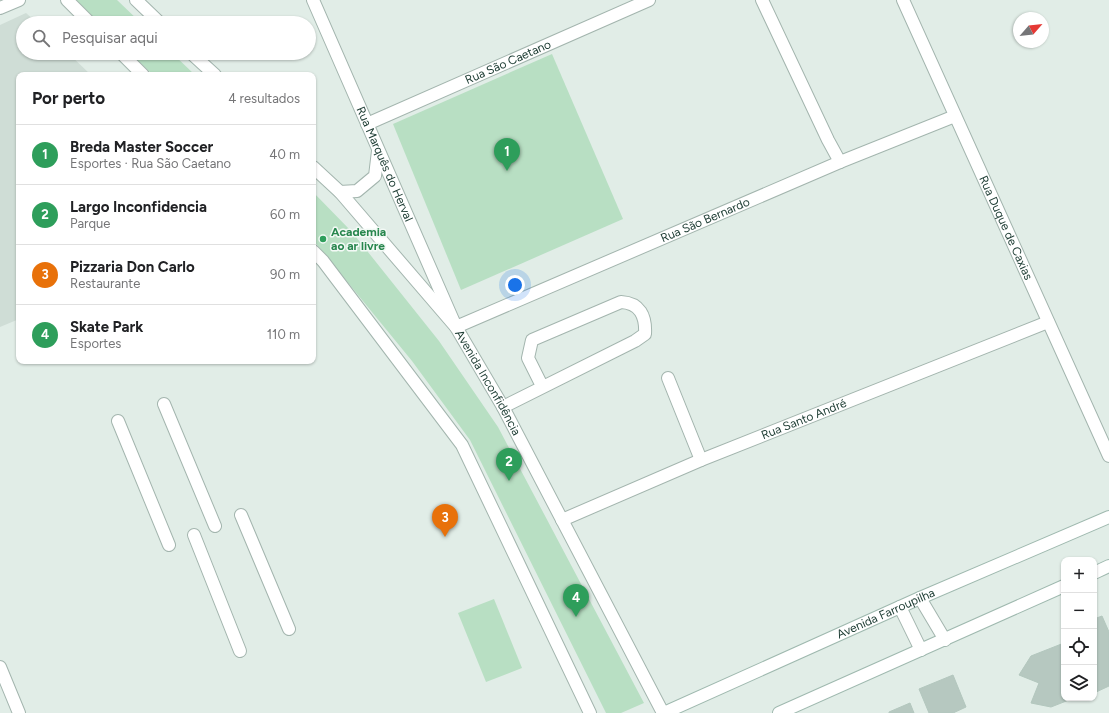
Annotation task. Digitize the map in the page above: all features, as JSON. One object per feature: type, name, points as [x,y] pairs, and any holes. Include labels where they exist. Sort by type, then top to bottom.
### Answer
[{"type":"street","points":[[0,8],[19,0]]},
{"type":"street","points":[[67,0],[83,16]]},
{"type":"street","points":[[136,0],[153,16]]},
{"type":"street","name":"Rua Marquês do Herval","points":[[313,0],[456,327]]},
{"type":"street","name":"Rua São Caetano","points":[[367,124],[648,0]]},
{"type":"street","points":[[762,0],[828,140],[840,162]]},
{"type":"street","name":"Rua Duque de Caxias","points":[[903,0],[1109,456]]},
{"type":"street","points":[[128,60],[140,72]]},
{"type":"street","points":[[199,60],[212,72]]},
{"type":"street","name":"Rua São Bernardo","points":[[456,327],[840,162],[955,116]]},
{"type":"street","points":[[340,192],[357,191],[375,176],[378,151]]},
{"type":"street","name":"Avenida Inconfidência","points":[[316,170],[340,192],[456,327],[503,407],[663,713]]},
{"type":"street","points":[[316,254],[328,267],[462,445],[590,713]]},
{"type":"street","points":[[503,407],[542,386],[635,341],[645,334],[646,324],[641,312],[631,303],[621,302],[532,340],[528,358],[542,386]]},
{"type":"street","name":"Rua Santo André","points":[[562,520],[701,460],[1048,322]]},
{"type":"street","points":[[668,378],[701,460]]},
{"type":"street","points":[[164,404],[215,526]]},
{"type":"street","points":[[118,421],[169,545]]},
{"type":"street","points":[[241,516],[289,629]]},
{"type":"street","name":"Avenida Farroupilha","points":[[663,713],[920,598],[1109,517]]},
{"type":"street","points":[[194,535],[240,651]]},
{"type":"street","points":[[1097,572],[1109,566]]},
{"type":"street","points":[[779,713],[1061,587]]},
{"type":"street","points":[[920,598],[945,640]]},
{"type":"street","points":[[900,607],[921,650]]},
{"type":"street","points":[[0,667],[19,713]]},
{"type":"shaded area","points":[[26,13],[29,16],[20,16]]},
{"type":"shaded area","points":[[16,18],[16,60],[75,60],[88,72],[16,72],[16,320],[0,327],[0,25]]},
{"type":"green space","points":[[76,0],[117,0],[134,16],[92,16]]},
{"type":"green space","points":[[552,54],[623,219],[461,290],[393,124]]},
{"type":"green space","points":[[137,60],[179,60],[192,72],[150,72]]},
{"type":"green space","points":[[316,195],[352,232],[439,341],[498,427],[644,703],[621,713],[606,713],[470,440],[412,361],[316,244]]},
{"type":"green space","points":[[494,599],[522,668],[486,682],[458,613]]},
{"type":"building","points":[[1102,616],[1109,632],[1109,686],[1097,692],[1097,629],[1097,618]]},
{"type":"building","points":[[1061,644],[1061,701],[1066,701],[1051,707],[1031,703],[1039,683],[1019,675],[1031,656]]},
{"type":"building","points":[[953,675],[966,707],[953,713],[929,713],[919,689]]},
{"type":"building","points":[[910,703],[914,713],[889,713],[889,712]]},
{"type":"place","name":"Breda Master Soccer","points":[[507,171]]},
{"type":"place","name":"Academia ao ar livre","points":[[323,239]]},
{"type":"place","name":"Largo Inconfidencia","points":[[509,481]]},
{"type":"place","name":"Pizzaria Don Carlo","points":[[445,537]]},
{"type":"place","name":"Skate Park","points":[[576,617]]}]
